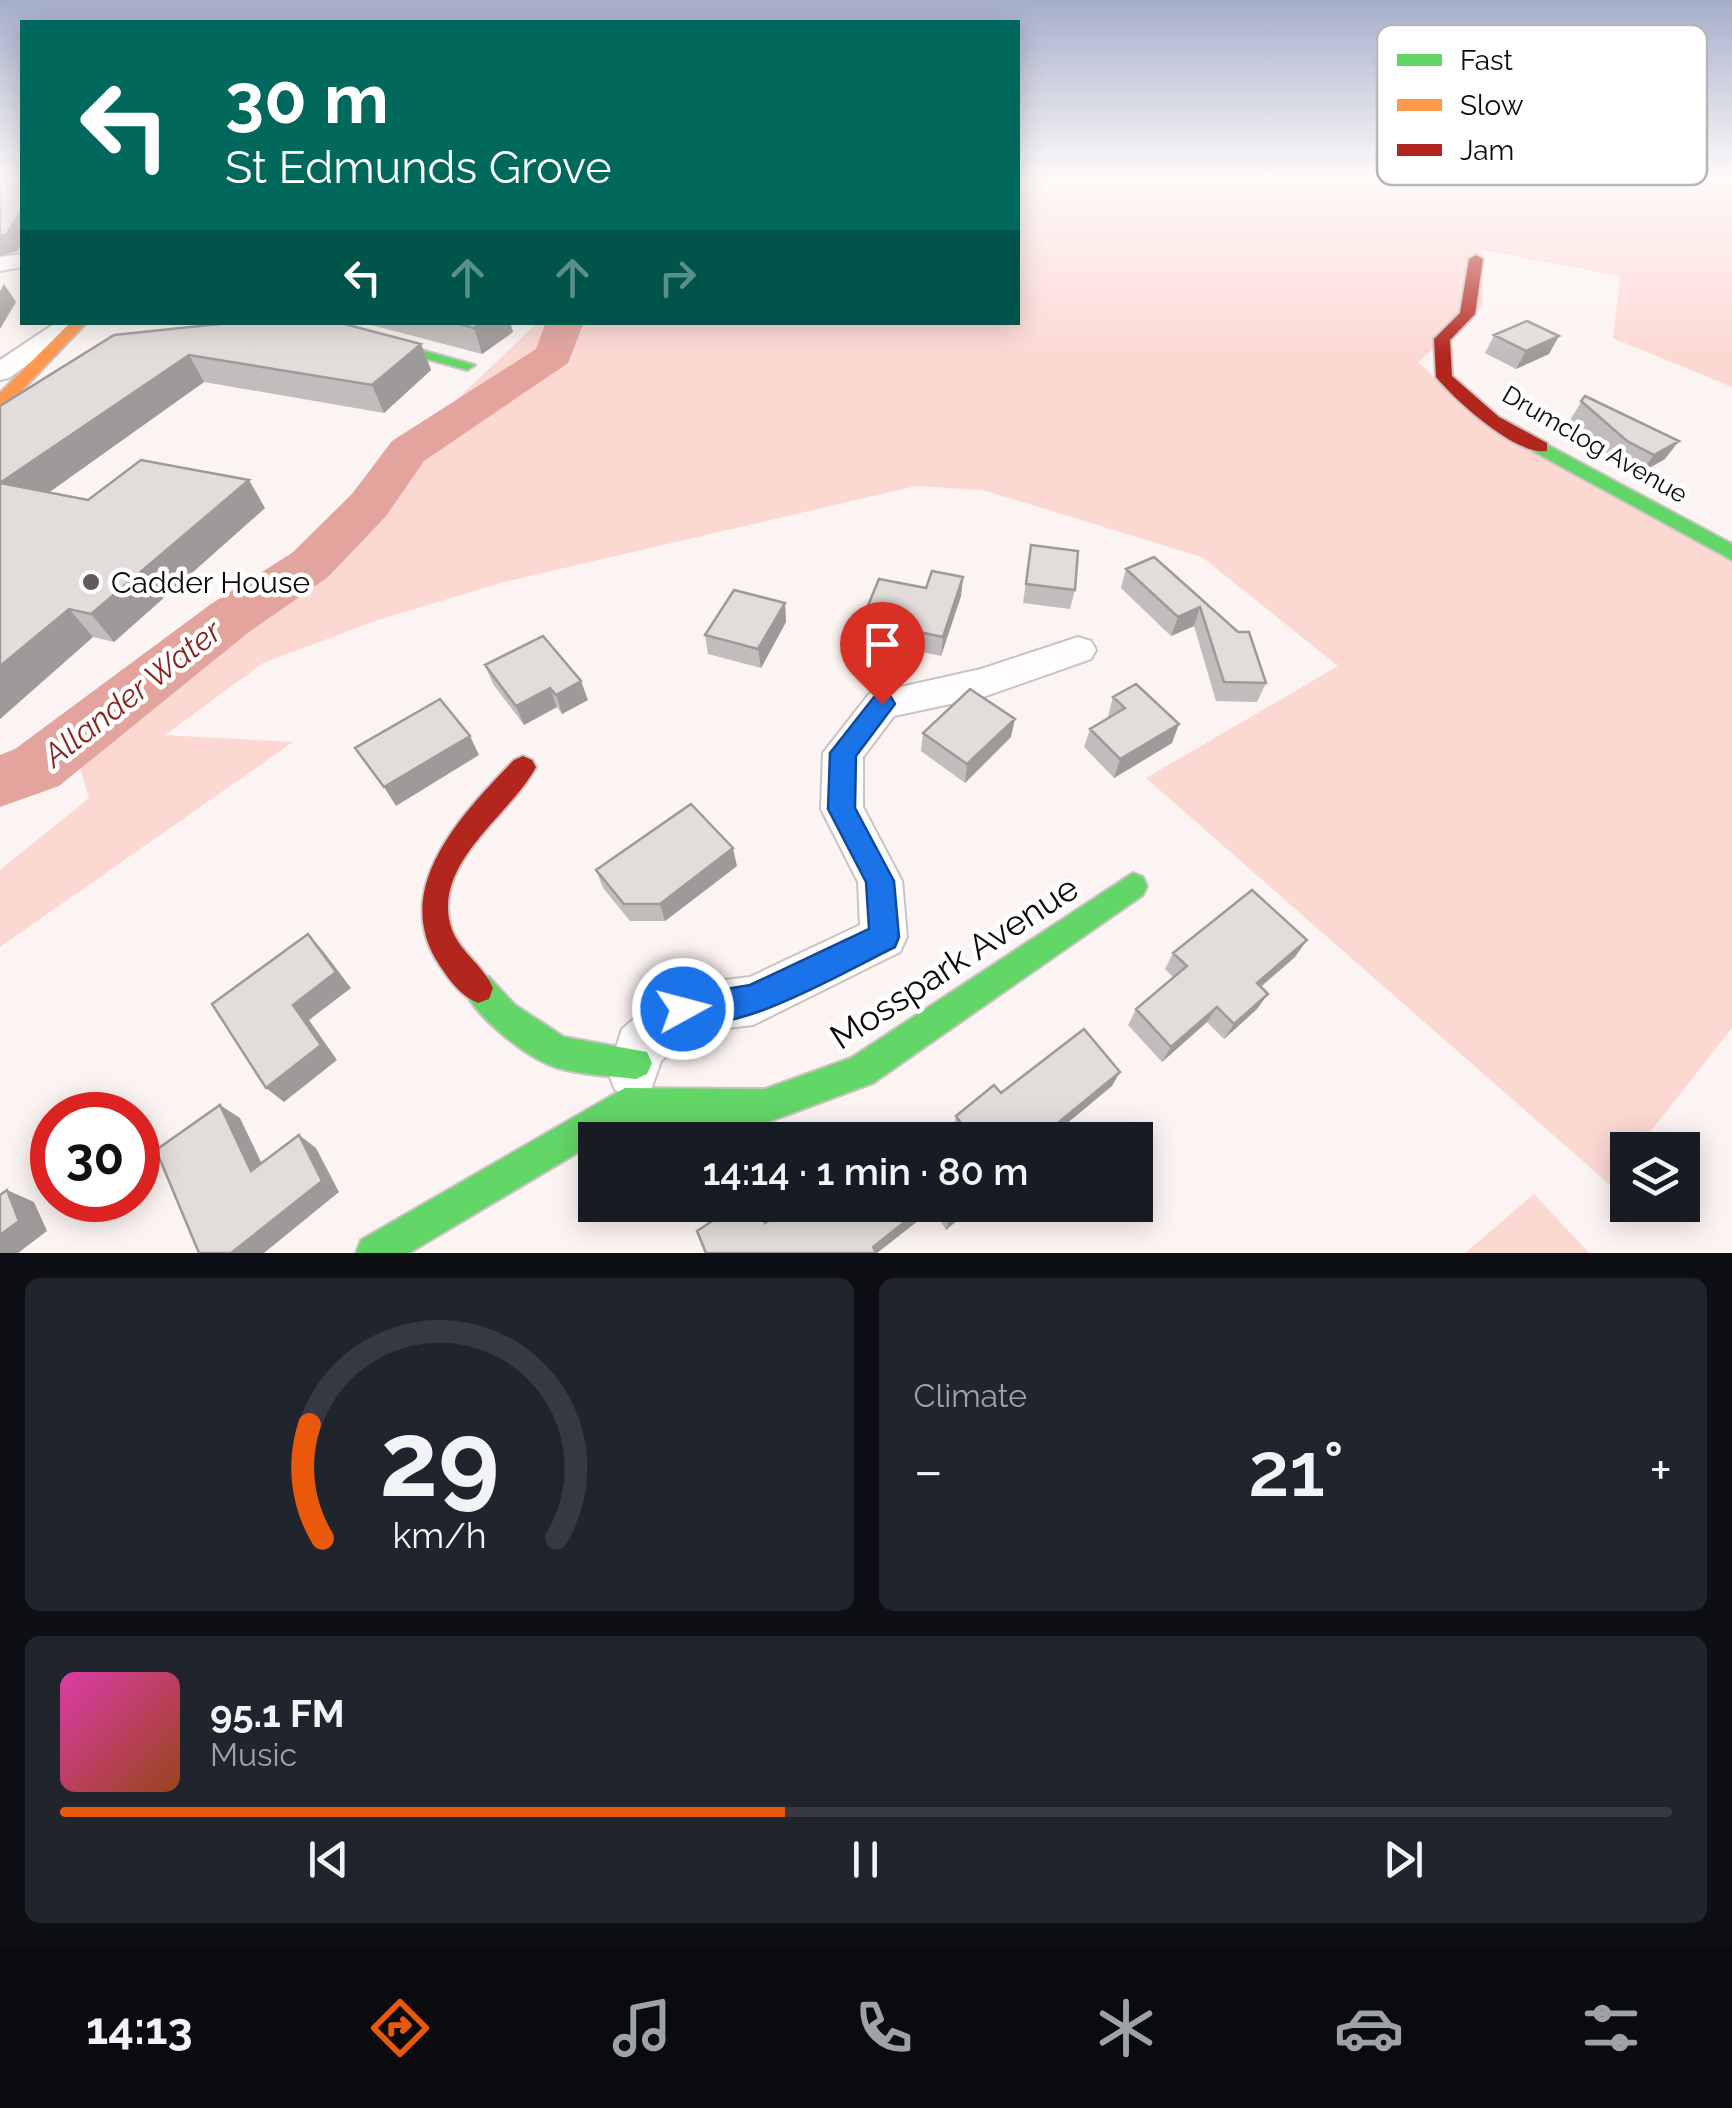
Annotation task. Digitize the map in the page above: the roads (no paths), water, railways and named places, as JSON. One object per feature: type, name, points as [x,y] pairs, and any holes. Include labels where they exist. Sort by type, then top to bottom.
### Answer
[{"type":"street","name":"Drumclog Avenue","points":[[1476,259],[1468,314],[1442,340],[1444,377],[1493,420],[1732,553]]},
{"type":"street","points":[[0,403],[12,367],[68,325]]},
{"type":"street","points":[[12,367],[75,325]]},
{"type":"street","points":[[312,325],[467,365]]},
{"type":"street","points":[[374,1253],[625,1105],[640,1047],[683,1009],[752,1001],[884,937],[880,881],[842,809],[843,753],[882,704],[982,683],[1078,650]]},
{"type":"street","points":[[523,767],[479,814],[442,871],[436,924],[457,966],[504,1016],[559,1052],[636,1063]]},
{"type":"street","name":"Mosspark Avenue","points":[[625,1105],[765,1106],[861,1071],[1134,886]]},
{"type":"waterway","name":"Allander Water","points":[[0,781],[37,768],[230,618],[310,565],[369,505],[408,451],[554,355],[564,325]]},
{"type":"place","name":"Cadder House","points":[[91,582]]}]
